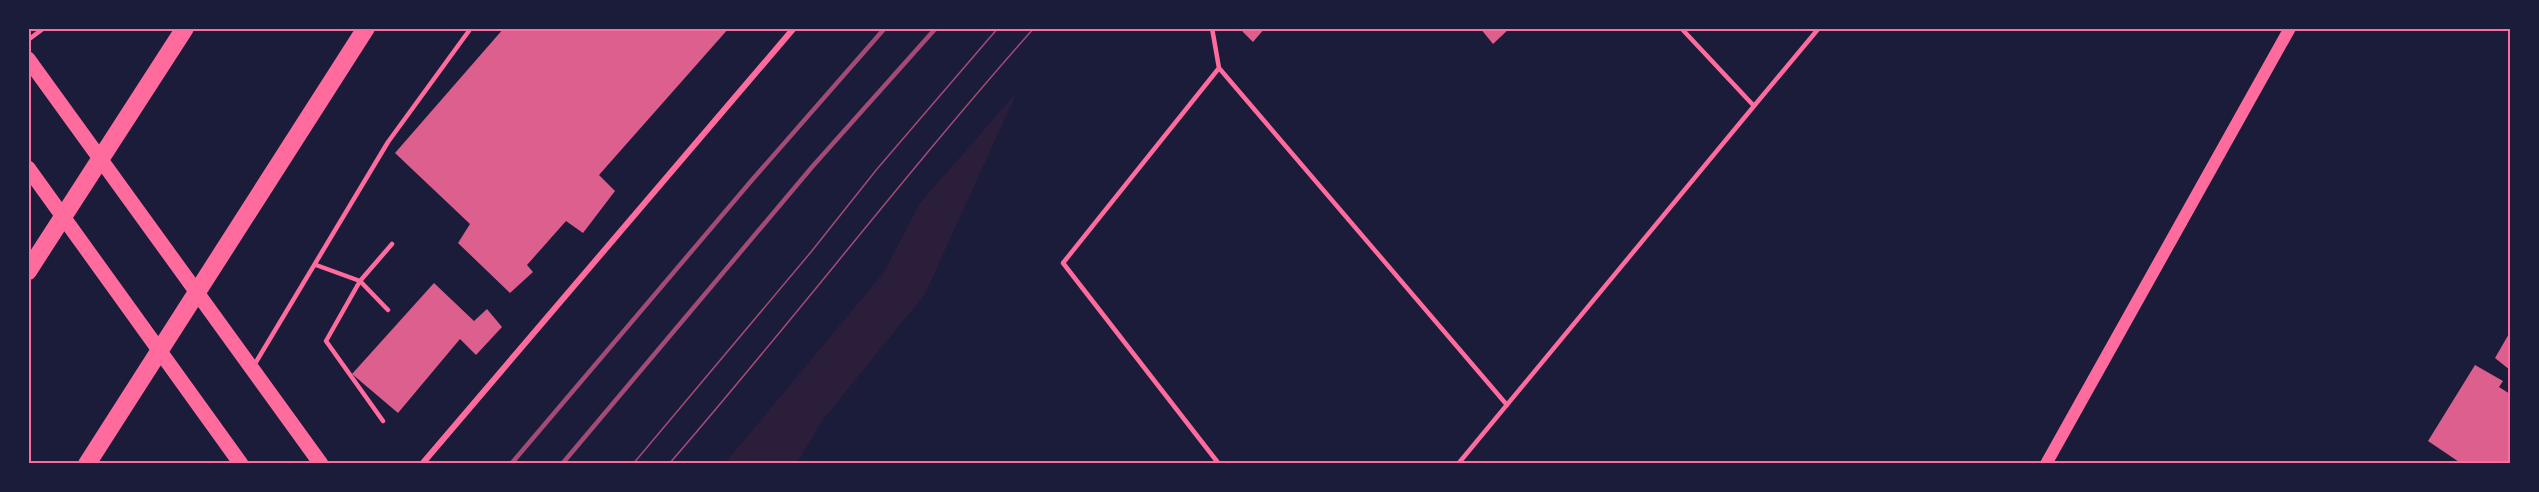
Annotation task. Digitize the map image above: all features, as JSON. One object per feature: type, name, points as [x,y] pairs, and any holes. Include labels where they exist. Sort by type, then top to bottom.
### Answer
[{"type":"highway","points":[[28,271],[185,28]]},
{"type":"highway","points":[[89,461],[366,28]]},
{"type":"main road","points":[[2046,464],[2290,28]]},
{"type":"main road","points":[[28,59],[321,464]]},
{"type":"main road","points":[[28,168],[241,464]]},
{"type":"street","points":[[422,464],[794,28]]},
{"type":"lane","points":[[28,40],[44,28]]},
{"type":"lane","points":[[252,369],[388,142],[471,28]]},
{"type":"lane","points":[[1212,28],[1219,68],[1507,405]]},
{"type":"lane","points":[[1682,28],[1754,106]]},
{"type":"lane","points":[[1810,28],[1815,34]]},
{"type":"lane","points":[[1458,464],[1820,28]]},
{"type":"lane","points":[[1219,68],[1063,263],[1219,464]]},
{"type":"lane","points":[[383,421],[326,341],[360,281],[392,244]]},
{"type":"lane","points":[[316,265],[360,281],[388,310]]},
{"type":"shaded area","points":[[1017,92],[925,294],[822,421],[797,463],[725,463],[884,272],[920,203]]},
{"type":"building","points":[[504,28],[729,28],[599,175],[615,191],[583,233],[566,221],[527,265],[533,272],[510,293],[458,243],[470,224],[395,153]]},
{"type":"building","points":[[1239,28],[1265,28],[1253,42]]},
{"type":"building","points":[[1480,28],[1510,28],[1493,44]]},
{"type":"building","points":[[434,283],[474,321],[487,309],[502,327],[476,355],[460,339],[398,413],[352,374]]},
{"type":"building","points":[[2510,332],[2510,370],[2495,358]]},
{"type":"building","points":[[2475,365],[2503,381],[2499,387],[2510,394],[2510,464],[2462,464],[2428,441]]},
{"type":"tram line","points":[[633,464],[811,252],[877,169],[998,28]]},
{"type":"tram line","points":[[669,464],[761,356],[941,136],[1034,28]]},
{"type":"railway","points":[[511,464],[752,180],[885,28]]},
{"type":"railway","points":[[562,464],[812,167],[936,28]]}]
